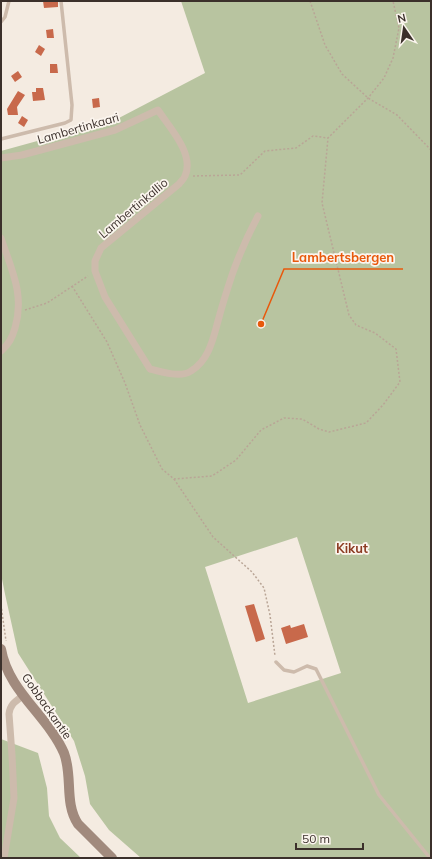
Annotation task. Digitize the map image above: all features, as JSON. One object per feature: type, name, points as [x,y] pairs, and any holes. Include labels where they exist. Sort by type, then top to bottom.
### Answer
[{"type":"street","name":"Lambertinkaari","points":[[1,158],[22,155],[115,130],[158,110]]},
{"type":"street","name":"Lambertinkallio","points":[[95,271],[95,261],[102,248],[179,184],[185,176],[187,162],[185,151],[158,110]]},
{"type":"street","points":[[95,271],[105,297],[150,368],[161,373],[176,374],[190,372],[201,363],[213,343],[232,276],[246,238],[258,216]]},
{"type":"street","points":[[1,238],[16,280],[19,296],[19,312],[11,341],[1,351]]},
{"type":"street","name":"Gobbackantie","points":[[1,649],[8,671],[24,696],[56,737],[64,754],[69,776],[70,805],[75,820],[112,858]]},
{"type":"street","points":[[4,858],[14,798],[10,708],[14,702],[24,696]]},
{"type":"lane","points":[[1,22],[5,17],[9,1]]},
{"type":"lane","points":[[1,139],[66,123],[71,120],[72,105],[61,1]]},
{"type":"lane","points":[[276,662],[284,670],[294,672],[307,666],[316,670],[379,795],[430,858]]},
{"type":"path","points":[[310,1],[325,45],[342,74],[368,98],[397,115],[431,150]]},
{"type":"path","points":[[174,479],[212,476],[236,460],[261,430],[284,418],[302,419],[329,432],[366,423],[400,382],[396,349],[375,333],[356,325],[349,315],[322,203],[328,138],[368,98],[384,78],[392,58],[399,28],[393,1]]},
{"type":"path","points":[[185,176],[240,175],[265,151],[296,148],[313,136],[328,138]]},
{"type":"path","points":[[19,312],[47,303],[95,271]]},
{"type":"path","points":[[72,286],[107,342],[125,383],[140,425],[162,469],[174,479],[213,537],[252,572],[264,588],[270,615],[276,662]]},
{"type":"green space","points":[[181,1],[431,1],[431,858],[141,858],[109,830],[90,804],[85,776],[74,741],[18,653],[1,574],[1,151],[117,119],[205,73]],"holes":[[[297,537],[341,673],[248,703],[205,567]]]},
{"type":"green space","points":[[1,739],[38,753],[47,788],[49,816],[60,838],[81,858],[1,858]]},
{"type":"building","points":[[43,1],[58,1],[58,7],[44,8]]},
{"type":"building","points":[[53,29],[54,38],[47,38],[46,30]]},
{"type":"building","points":[[39,45],[45,49],[41,56],[35,52]]},
{"type":"building","points":[[50,64],[57,64],[58,73],[50,73]]},
{"type":"building","points":[[18,71],[22,77],[15,82],[11,76]]},
{"type":"building","points":[[36,88],[43,88],[45,100],[33,101],[32,92],[36,92]]},
{"type":"building","points":[[18,91],[25,95],[17,107],[18,115],[8,115],[7,109]]},
{"type":"building","points":[[99,98],[100,107],[93,108],[92,99]]},
{"type":"building","points":[[22,116],[28,120],[24,127],[18,123]]},
{"type":"building","points":[[254,604],[265,639],[256,642],[245,606]]},
{"type":"building","points":[[304,624],[308,637],[286,644],[281,628],[290,625],[291,628]]},
{"type":"place","name":"Lambertsbergen","points":[[261,324]]},
{"type":"district","name":"Kikut","points":[[352,548]]}]
